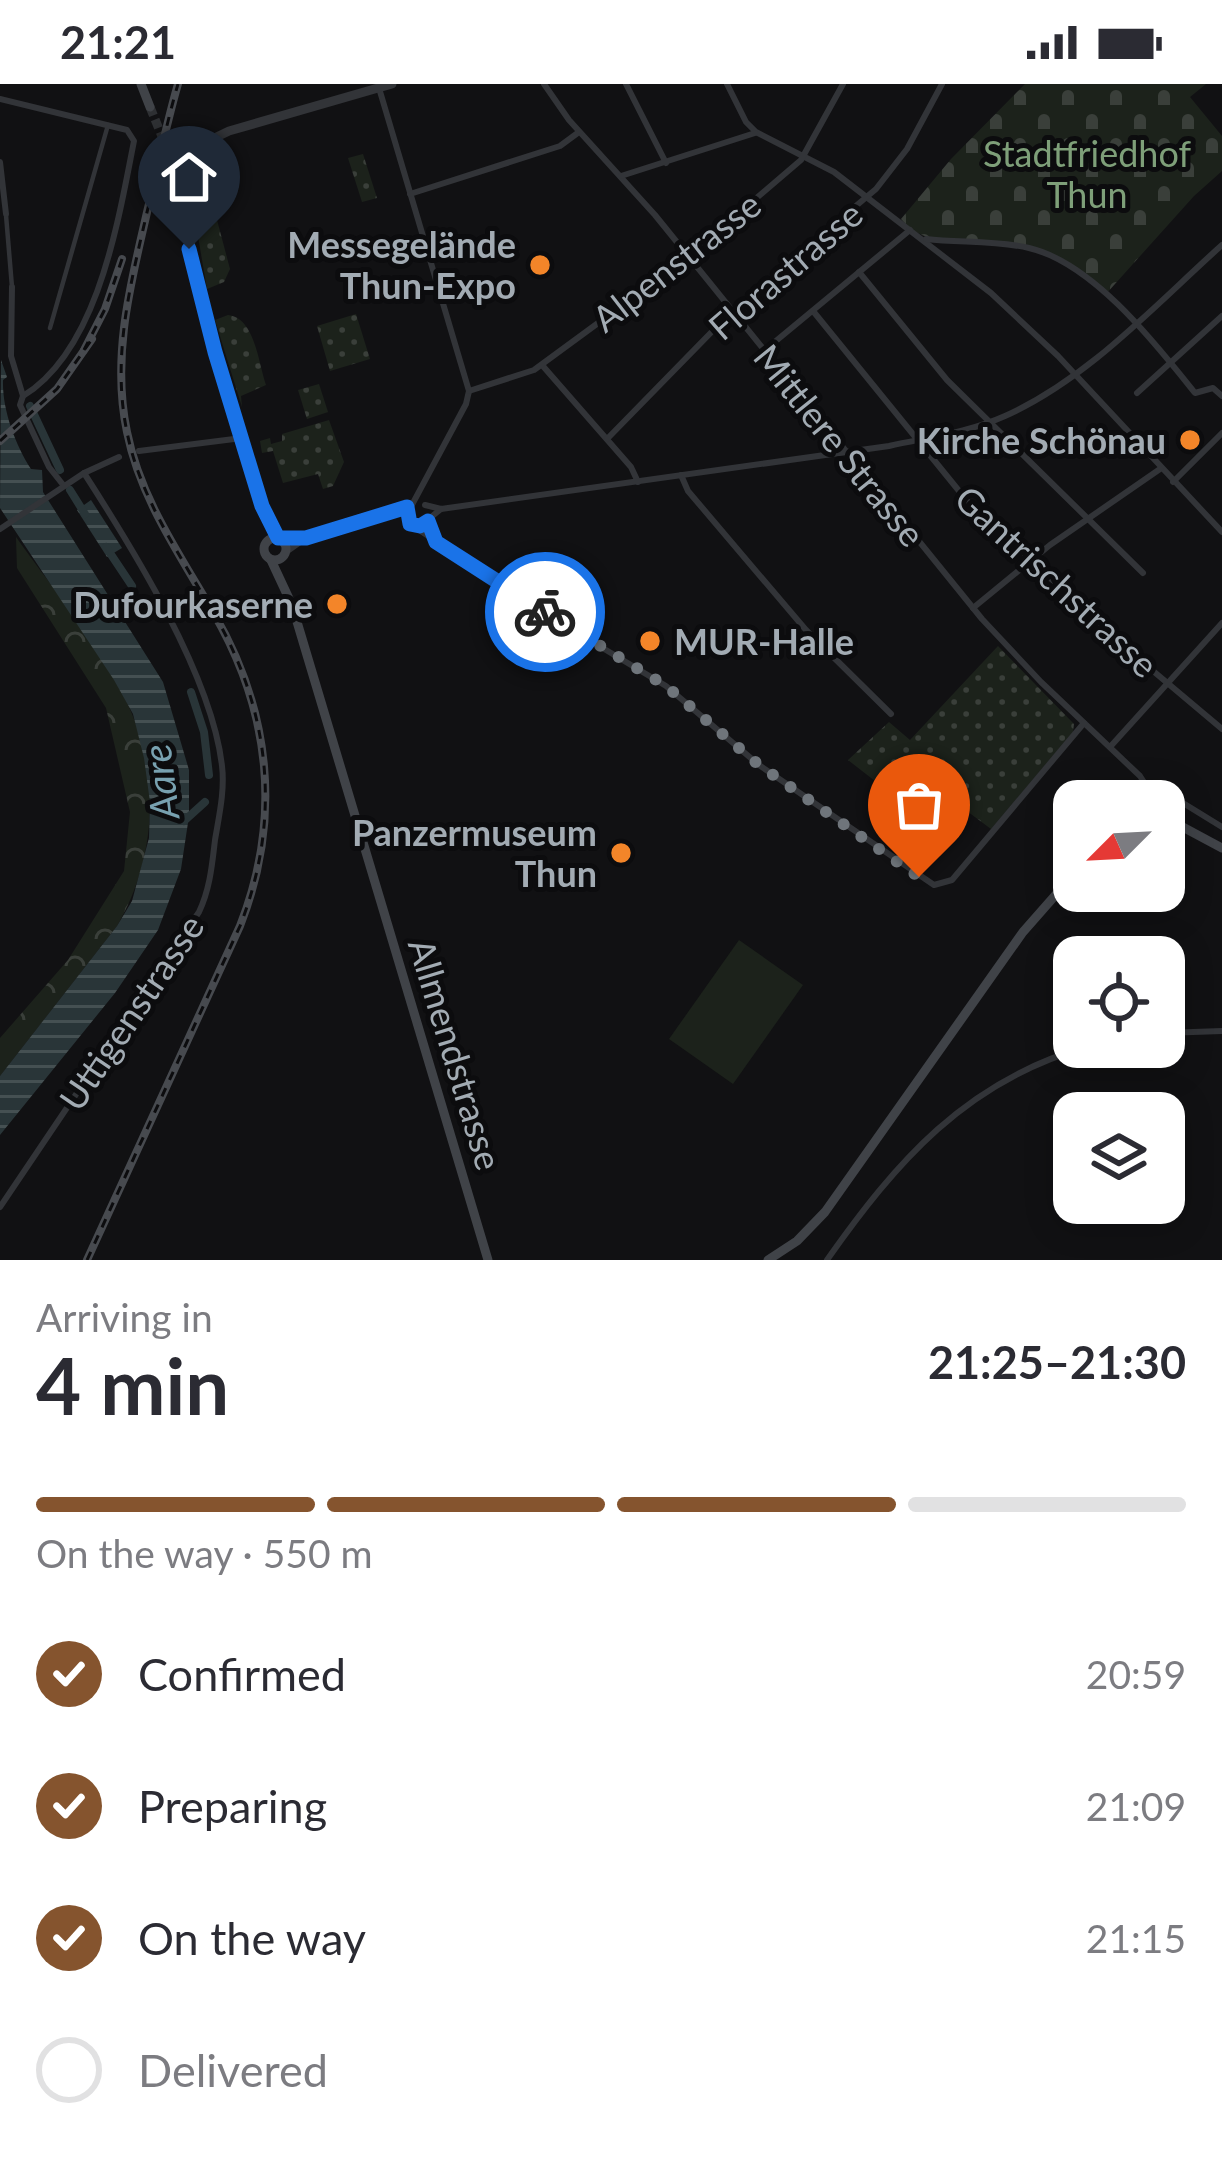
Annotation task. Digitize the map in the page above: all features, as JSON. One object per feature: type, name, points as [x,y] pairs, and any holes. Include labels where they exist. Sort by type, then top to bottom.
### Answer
[{"type":"main road","points":[[141,84],[150,107]]},
{"type":"main road","name":"Allmendstrasse","points":[[170,157],[181,189],[194,280],[262,506],[279,546],[286,589],[488,1260]]},
{"type":"main road","points":[[271,560],[279,546]]},
{"type":"main road","name":"Allmendstrasse","points":[[279,546],[265,552],[286,589]]},
{"type":"main road","points":[[1185,829],[1222,848]]},
{"type":"main road","points":[[1185,840],[1203,840]]},
{"type":"main road","points":[[768,1260],[825,1212],[1023,932],[1053,898]]},
{"type":"street","points":[[170,157],[229,130],[392,84]]},
{"type":"street","name":"Mittlere Strasse","points":[[544,84],[973,608],[1022,663],[1142,780]]},
{"type":"street","points":[[626,84],[666,163]]},
{"type":"street","points":[[727,84],[756,132],[805,155],[867,198],[945,256],[1040,337],[1222,532]]},
{"type":"street","name":"Alpenstrasse","points":[[469,391],[542,365],[688,256],[805,155],[843,84]]},
{"type":"street","name":"Florastrasse","points":[[607,439],[732,311],[867,198],[907,149],[943,84]]},
{"type":"street","points":[[379,86],[469,391],[409,506],[412,525]]},
{"type":"street","points":[[1,101],[107,125],[130,132],[134,141],[105,265],[67,355],[49,378],[23,396]]},
{"type":"street","points":[[50,328],[107,125]]},
{"type":"street","points":[[410,194],[560,146],[579,132]]},
{"type":"street","points":[[621,176],[756,132]]},
{"type":"street","points":[[0,162],[12,287],[10,356],[23,396],[22,409],[49,467],[67,484]]},
{"type":"street","points":[[764,351],[910,230]]},
{"type":"street","points":[[923,239],[1014,244],[1055,257],[1098,286],[1195,393],[1214,388],[1222,396]]},
{"type":"street","points":[[945,256],[953,242]]},
{"type":"street","points":[[279,546],[409,506],[441,509],[638,482],[916,441],[988,422],[1033,402],[1073,375],[1222,245]]},
{"type":"street","points":[[859,272],[935,367],[1144,573]]},
{"type":"street","name":"Gantrischstrasse","points":[[813,311],[968,502],[1222,729]]},
{"type":"street","points":[[1137,393],[1222,316]]},
{"type":"street","points":[[542,365],[638,482]]},
{"type":"street","points":[[1173,482],[1222,433]]},
{"type":"street","points":[[139,451],[242,438]]},
{"type":"street","points":[[3,527],[84,473],[119,457]]},
{"type":"street","points":[[973,608],[1029,560],[1160,469]]},
{"type":"street","name":"Uttigenstrasse","points":[[0,1207],[199,912],[211,876],[223,785],[216,738],[194,674],[110,513],[84,473]]},
{"type":"street","points":[[681,475],[688,491],[806,630],[891,714]]},
{"type":"street","points":[[422,485],[436,542]]},
{"type":"street","points":[[412,525],[441,509]]},
{"type":"street","points":[[382,518],[412,525],[666,686],[759,765],[934,885],[952,880],[1084,723]]},
{"type":"street","points":[[1109,748],[1222,623]]},
{"type":"street","name":"Mittlere Strasse","points":[[1185,804],[1222,827]]},
{"type":"street","points":[[1185,1032],[1222,1031]]},
{"type":"street","points":[[827,1260],[889,1176],[954,1114],[1005,1081],[1053,1061]]},
{"type":"green space","name":"Stadtfriedhof Thun","points":[[1025,84],[1206,84],[1190,97],[1222,136],[1222,171],[1106,294],[1041,253],[1001,243],[939,240],[912,230],[901,219],[951,159]]},
{"type":"green space","points":[[363,154],[377,198],[362,202],[348,158]]},
{"type":"green space","points":[[200,156],[230,269],[224,282],[207,289],[189,183]]},
{"type":"green space","points":[[356,314],[370,359],[330,371],[317,326]]},
{"type":"green space","points":[[228,315],[250,332],[266,385],[241,396],[242,407],[215,320]]},
{"type":"green space","points":[[319,384],[328,412],[307,419],[298,390]]},
{"type":"green space","points":[[329,420],[344,462],[333,486],[323,489],[318,474],[283,483],[273,451],[262,453],[260,441],[282,441],[282,434]]},
{"type":"green space","points":[[16,537],[94,645],[121,691],[141,740],[150,795],[146,849],[117,926],[0,1076],[0,1038],[68,960],[124,871],[130,812],[106,708],[17,568]]},
{"type":"green space","points":[[998,646],[1074,724],[1073,732],[991,829],[932,785],[916,804],[848,760],[889,722],[910,740]]},
{"type":"green space","points":[[739,940],[803,985],[733,1084],[669,1039]]},
{"type":"water","name":"Aare","points":[[1,360],[7,377],[3,380],[5,403],[20,449],[31,469],[42,470],[43,492],[163,682],[189,770],[189,816],[181,869],[158,930],[115,993],[0,1135],[0,1076],[132,901],[149,838],[150,802],[133,714],[0,508]]},
{"type":"water","points":[[91,500],[122,548],[107,557],[77,510]]},
{"type":"waterway","points":[[30,406],[60,470]]},
{"type":"waterway","points":[[70,490],[85,514]]},
{"type":"waterway","points":[[106,547],[132,586]]},
{"type":"waterway","points":[[191,692],[204,732],[209,775]]},
{"type":"waterway","name":"Aare","points":[[184,821],[205,802]]},
{"type":"tunnel","points":[[150,107],[170,156]]},
{"type":"railway","points":[[87,1260],[240,926],[262,846],[264,766],[248,688],[233,650],[151,503],[133,456],[123,404],[122,347],[130,291],[178,84]]},
{"type":"railway","points":[[84,350],[122,259]]},
{"type":"railway","points":[[0,441],[57,389],[92,339]]},
{"type":"way so far","points":[[545,612],[666,686],[759,765],[919,877]]},
{"type":"place","name":"Messegelände Thun-Expo","points":[[540,265]]},
{"type":"place","name":"Kirche Schönau","points":[[1190,440]]},
{"type":"place","name":"Dufourkaserne","points":[[337,604]]},
{"type":"place","name":"MUR-Halle","points":[[650,641]]},
{"type":"place","name":"Panzermuseum Thun","points":[[621,853]]},
{"type":"route","points":[[189,249],[194,280],[262,506],[278,538],[306,538],[407,507],[410,524],[420,526],[428,521],[436,542],[545,612]]}]
